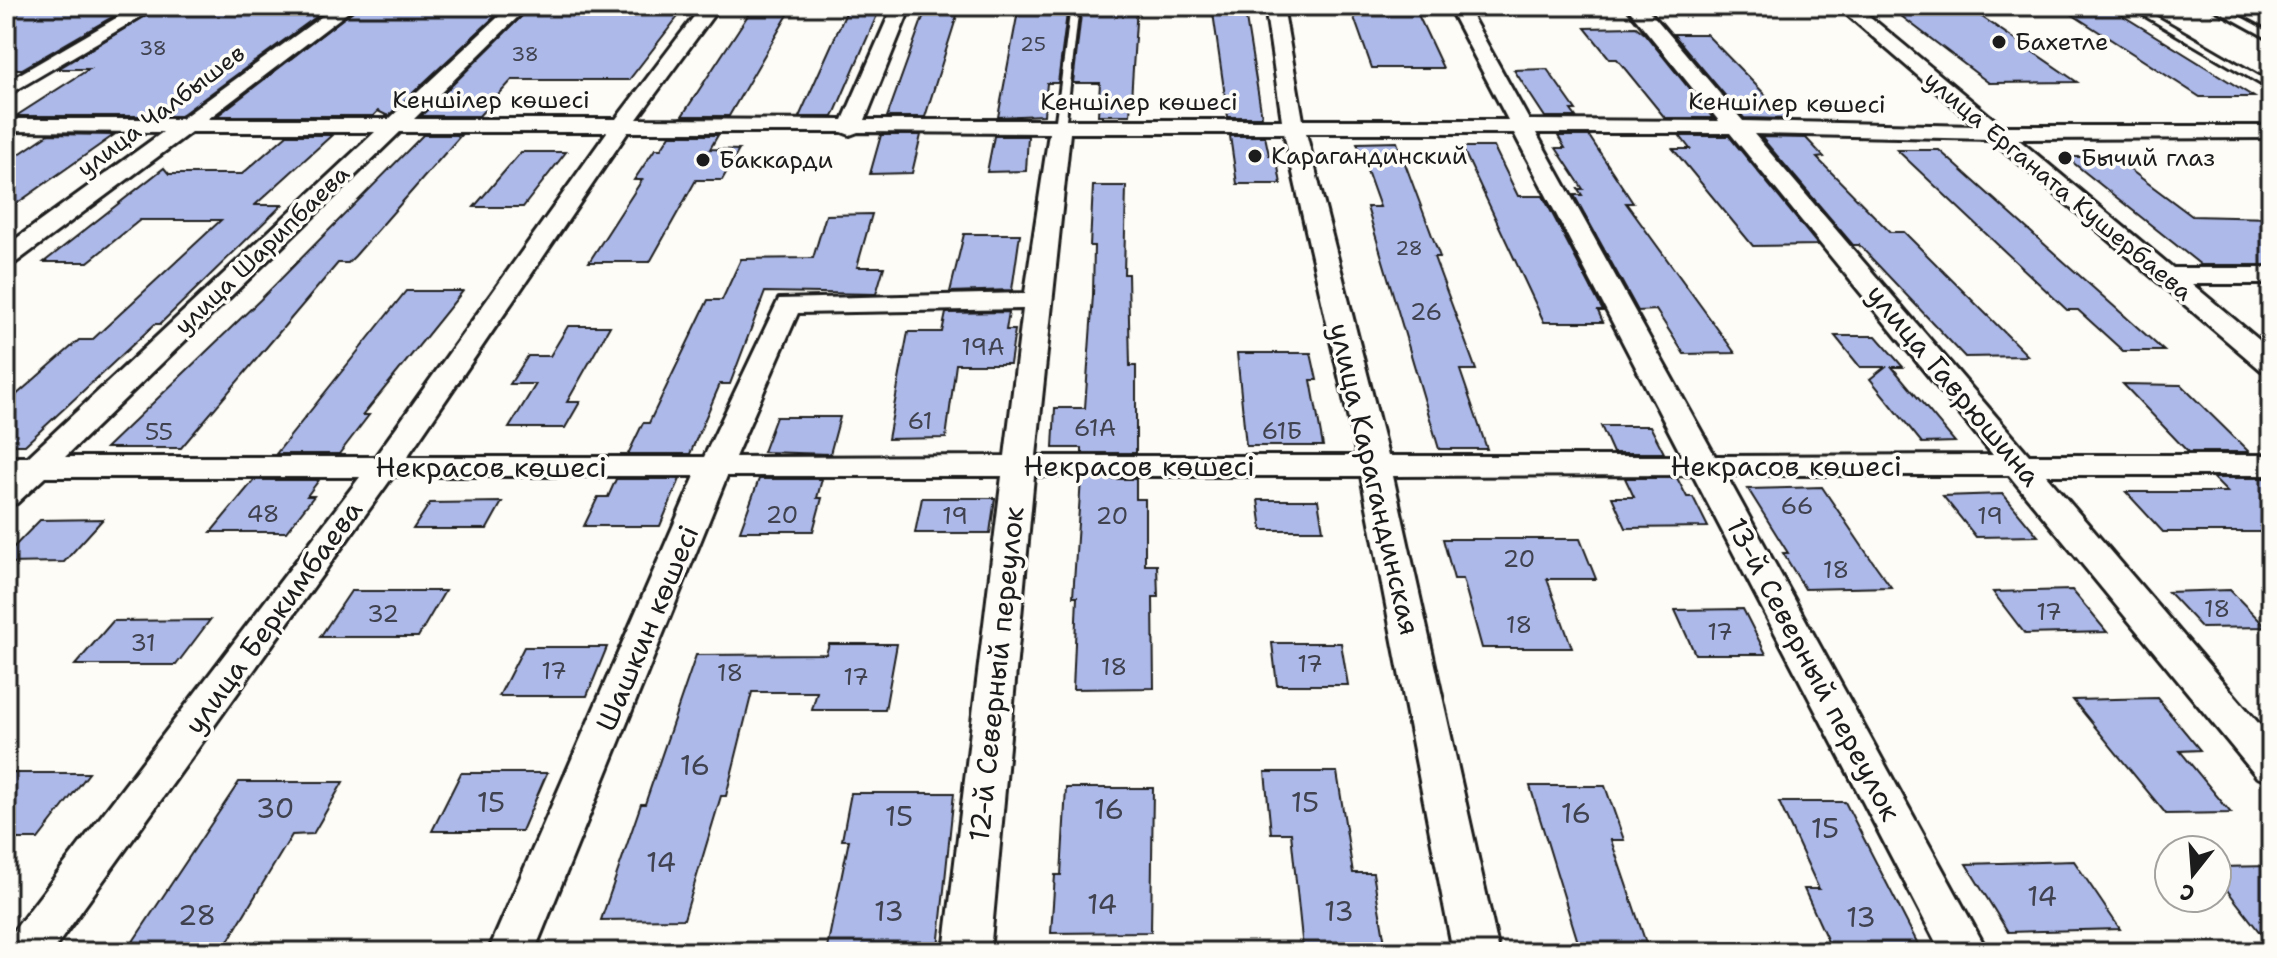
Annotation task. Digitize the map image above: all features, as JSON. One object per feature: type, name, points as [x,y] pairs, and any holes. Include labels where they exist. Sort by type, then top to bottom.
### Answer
[{"type":"street","points":[[6,90],[150,6]]},
{"type":"street","name":"улица Чалбышев","points":[[6,258],[347,6]]},
{"type":"street","name":"улица Шарипбаева","points":[[6,496],[22,467],[520,6]]},
{"type":"street","name":"улица Беркимбаева","points":[[25,952],[384,467],[621,127],[711,6]]},
{"type":"street","points":[[850,129],[902,6]]},
{"type":"street","name":"улица Карагандинская","points":[[1274,6],[1294,128],[1375,466],[1476,952]]},
{"type":"street","name":"13-й Северный переулок","points":[[1457,6],[1965,952]]},
{"type":"street","name":"улица Гаврюшина","points":[[1635,6],[2271,766]]},
{"type":"street","name":"улица Ерганата Кушербаева","points":[[1846,6],[2271,364]]},
{"type":"street","name":"Кеншілер көшесі","points":[[6,125],[850,129],[1737,127],[1995,133],[2271,132]]},
{"type":"street","name":"12-й Северный переулок","points":[[967,952],[1037,301],[1060,128]]},
{"type":"street","points":[[2165,276],[2271,276]]},
{"type":"street","name":"Шашкин көшесі","points":[[511,952],[715,466],[788,305],[1037,301]]},
{"type":"street","name":"Некрасов көшесі","points":[[22,467],[2271,465]]},
{"type":"lane","name":"12-й Северный переулок","points":[[1060,128],[1075,6]]},
{"type":"lane","points":[[2132,6],[2271,87]]},
{"type":"lane","points":[[2213,6],[2271,37]]},
{"type":"building","points":[[6,6],[131,6],[22,69],[6,69]]},
{"type":"building","points":[[162,6],[331,6],[180,116],[16,116],[89,69],[58,69]]},
{"type":"building","points":[[359,6],[506,6],[388,116],[378,111],[373,116],[217,116]]},
{"type":"building","points":[[532,6],[681,6],[675,14],[680,14],[629,80],[512,80],[479,116],[421,116]]},
{"type":"building","points":[[754,6],[793,6],[729,116],[682,116]]},
{"type":"building","points":[[849,6],[881,6],[833,117],[799,117]]},
{"type":"building","points":[[927,6],[960,6],[925,117],[887,117]]},
{"type":"building","points":[[1019,6],[1068,6],[1058,83],[1047,83],[1044,115],[998,117]]},
{"type":"building","points":[[1082,6],[1137,6],[1130,115],[1098,115],[1100,83],[1073,83]]},
{"type":"building","points":[[1212,6],[1244,6],[1262,117],[1228,117]]},
{"type":"building","points":[[1350,6],[1414,6],[1443,68],[1372,68]]},
{"type":"building","points":[[1888,6],[1966,6],[2077,82],[1989,83]]},
{"type":"building","points":[[2059,6],[2107,6],[2254,97],[2200,97]]},
{"type":"building","points":[[1636,27],[1713,118],[1665,118],[1617,59],[1610,59],[1585,28]]},
{"type":"building","points":[[1673,34],[1706,34],[1789,119],[1744,118]]},
{"type":"building","points":[[1547,69],[1576,110],[1571,110],[1576,117],[1545,117],[1514,70]]},
{"type":"building","points":[[49,134],[114,135],[6,211],[6,163]]},
{"type":"building","points":[[287,135],[332,135],[255,205],[282,205],[160,324],[155,324],[25,445],[6,445],[6,404],[79,340],[92,340],[221,220],[140,220],[88,262],[44,262],[164,168],[169,174],[242,174]]},
{"type":"building","points":[[423,135],[461,135],[355,256],[348,263],[338,263],[181,448],[106,448],[260,300]]},
{"type":"building","points":[[670,135],[718,135],[710,149],[739,150],[722,180],[696,180],[650,262],[589,262],[642,180],[634,180],[655,149],[661,149]]},
{"type":"building","points":[[881,135],[921,135],[912,173],[870,174]]},
{"type":"building","points":[[994,136],[1028,136],[1026,171],[987,172]]},
{"type":"building","points":[[1230,136],[1265,136],[1269,155],[1276,155],[1281,184],[1237,184]]},
{"type":"building","points":[[1558,136],[1589,136],[1633,203],[1626,203],[1735,353],[1684,354],[1656,310],[1638,311],[1574,195],[1582,195],[1578,189],[1583,189],[1556,148],[1565,148]]},
{"type":"building","points":[[1680,136],[1729,136],[1818,245],[1753,246],[1673,149],[1690,149]]},
{"type":"building","points":[[1761,137],[1806,138],[1824,157],[1817,158],[1890,232],[1904,232],[2028,356],[1965,357],[1859,245],[1853,245]]},
{"type":"building","points":[[1397,142],[1440,257],[1434,257],[1476,370],[1460,370],[1487,449],[1439,449],[1367,207],[1380,207],[1357,143]]},
{"type":"building","points":[[1462,147],[1494,147],[1518,196],[1543,196],[1603,311],[1598,311],[1603,322],[1544,322]]},
{"type":"building","points":[[1897,150],[1939,150],[2164,351],[2123,351],[2078,310],[2067,310]]},
{"type":"building","points":[[521,152],[566,152],[523,207],[474,207]]},
{"type":"building","points":[[2066,157],[2113,157],[2192,216],[2271,218],[2271,265],[2201,265]]},
{"type":"building","points":[[1093,186],[1126,186],[1124,274],[1128,274],[1130,366],[1136,366],[1136,453],[1082,453],[1082,448],[1053,448],[1055,408],[1085,408],[1093,295],[1094,246],[1090,246]]},
{"type":"building","points":[[872,214],[857,267],[884,267],[876,294],[765,292],[730,384],[720,384],[690,454],[628,454],[643,423],[649,423],[708,300],[722,300],[741,259],[813,258],[826,215]]},
{"type":"building","points":[[964,234],[1020,234],[1012,290],[950,292]]},
{"type":"building","points":[[406,291],[463,291],[363,415],[369,415],[339,454],[276,454]]},
{"type":"building","points":[[1009,312],[1006,330],[1015,330],[1010,364],[956,364],[946,438],[888,439],[908,332],[942,332],[946,313]]},
{"type":"building","points":[[568,326],[610,326],[567,402],[580,402],[565,428],[509,428],[536,384],[510,384],[528,356],[550,356]]},
{"type":"building","points":[[1835,336],[1876,336],[1903,367],[1892,367],[1955,442],[1922,443],[1870,379],[1885,367],[1860,367]]},
{"type":"building","points":[[1237,353],[1311,353],[1317,380],[1311,380],[1323,446],[1246,446]]},
{"type":"building","points":[[2123,384],[2181,385],[2249,452],[2188,452]]},
{"type":"building","points":[[776,417],[840,417],[830,454],[763,452]]},
{"type":"building","points":[[1601,426],[1650,426],[1664,453],[1613,453]]},
{"type":"building","points":[[1625,478],[1677,478],[1687,497],[1693,497],[1708,527],[1626,528],[1612,497],[1634,497]]},
{"type":"building","points":[[2213,478],[2271,478],[2271,532],[2163,532],[2126,492],[2227,492]]},
{"type":"building","points":[[616,479],[680,479],[660,526],[584,526],[598,497],[608,497]]},
{"type":"building","points":[[759,479],[822,479],[817,498],[822,498],[813,531],[740,531]]},
{"type":"building","points":[[1081,479],[1136,479],[1136,499],[1145,499],[1145,565],[1157,565],[1158,597],[1153,597],[1154,688],[1073,689],[1077,597],[1073,597]]},
{"type":"building","points":[[254,480],[319,480],[307,496],[314,496],[286,532],[211,532]]},
{"type":"building","points":[[1822,487],[1891,587],[1805,589],[1783,553],[1788,553],[1748,489]]},
{"type":"building","points":[[2003,494],[2038,536],[1976,537],[1943,496]]},
{"type":"building","points":[[922,498],[995,498],[990,533],[915,533]]},
{"type":"building","points":[[1258,500],[1318,500],[1323,530],[1262,530]]},
{"type":"building","points":[[502,502],[487,529],[413,529],[430,503]]},
{"type":"building","points":[[103,519],[64,562],[6,563],[6,555],[40,520]]},
{"type":"building","points":[[1443,539],[1580,539],[1596,579],[1547,579],[1572,648],[1482,648],[1463,579],[1454,579]]},
{"type":"building","points":[[2072,590],[2107,632],[2025,634],[1993,592]]},
{"type":"building","points":[[2230,590],[2266,627],[2202,628],[2168,592]]},
{"type":"building","points":[[351,591],[445,591],[418,637],[320,637]]},
{"type":"building","points":[[1743,609],[1766,654],[1695,654],[1675,610]]},
{"type":"building","points":[[210,620],[176,665],[75,665],[113,621]]},
{"type":"building","points":[[1272,643],[1341,643],[1348,685],[1277,685]]},
{"type":"building","points":[[829,644],[897,644],[885,710],[812,710],[817,692],[752,692],[726,796],[721,796],[684,919],[601,920],[696,655],[826,654]]},
{"type":"building","points":[[524,647],[607,647],[587,696],[499,696]]},
{"type":"building","points":[[2157,698],[2200,750],[2180,751],[2231,813],[2166,814],[2073,700]]},
{"type":"building","points":[[1265,772],[1337,772],[1353,873],[1373,873],[1386,949],[1303,949],[1291,833],[1271,833]]},
{"type":"building","points":[[6,773],[89,773],[38,839],[6,839]]},
{"type":"building","points":[[461,773],[547,773],[522,831],[432,831]]},
{"type":"building","points":[[239,782],[343,782],[313,834],[292,835],[225,946],[130,946]]},
{"type":"building","points":[[1530,786],[1605,786],[1624,840],[1611,840],[1649,952],[1581,952]]},
{"type":"building","points":[[1066,788],[1153,788],[1151,932],[1051,933],[1055,875],[1061,875]]},
{"type":"building","points":[[851,793],[954,793],[938,948],[827,948],[849,840],[842,840]]},
{"type":"building","points":[[1779,802],[1845,802],[1919,946],[1830,946],[1804,889],[1819,889]]},
{"type":"building","points":[[2074,861],[2120,929],[2008,932],[1966,864]]},
{"type":"building","points":[[2271,866],[2271,947],[2233,898],[2233,867]]},
{"type":"place","name":"Бахетле","points":[[1999,42]]},
{"type":"place","name":"Карагандинский","points":[[1255,156]]},
{"type":"place","name":"Бычий глаз","points":[[2065,158]]},
{"type":"place","name":"Баккарди","points":[[703,160]]}]
